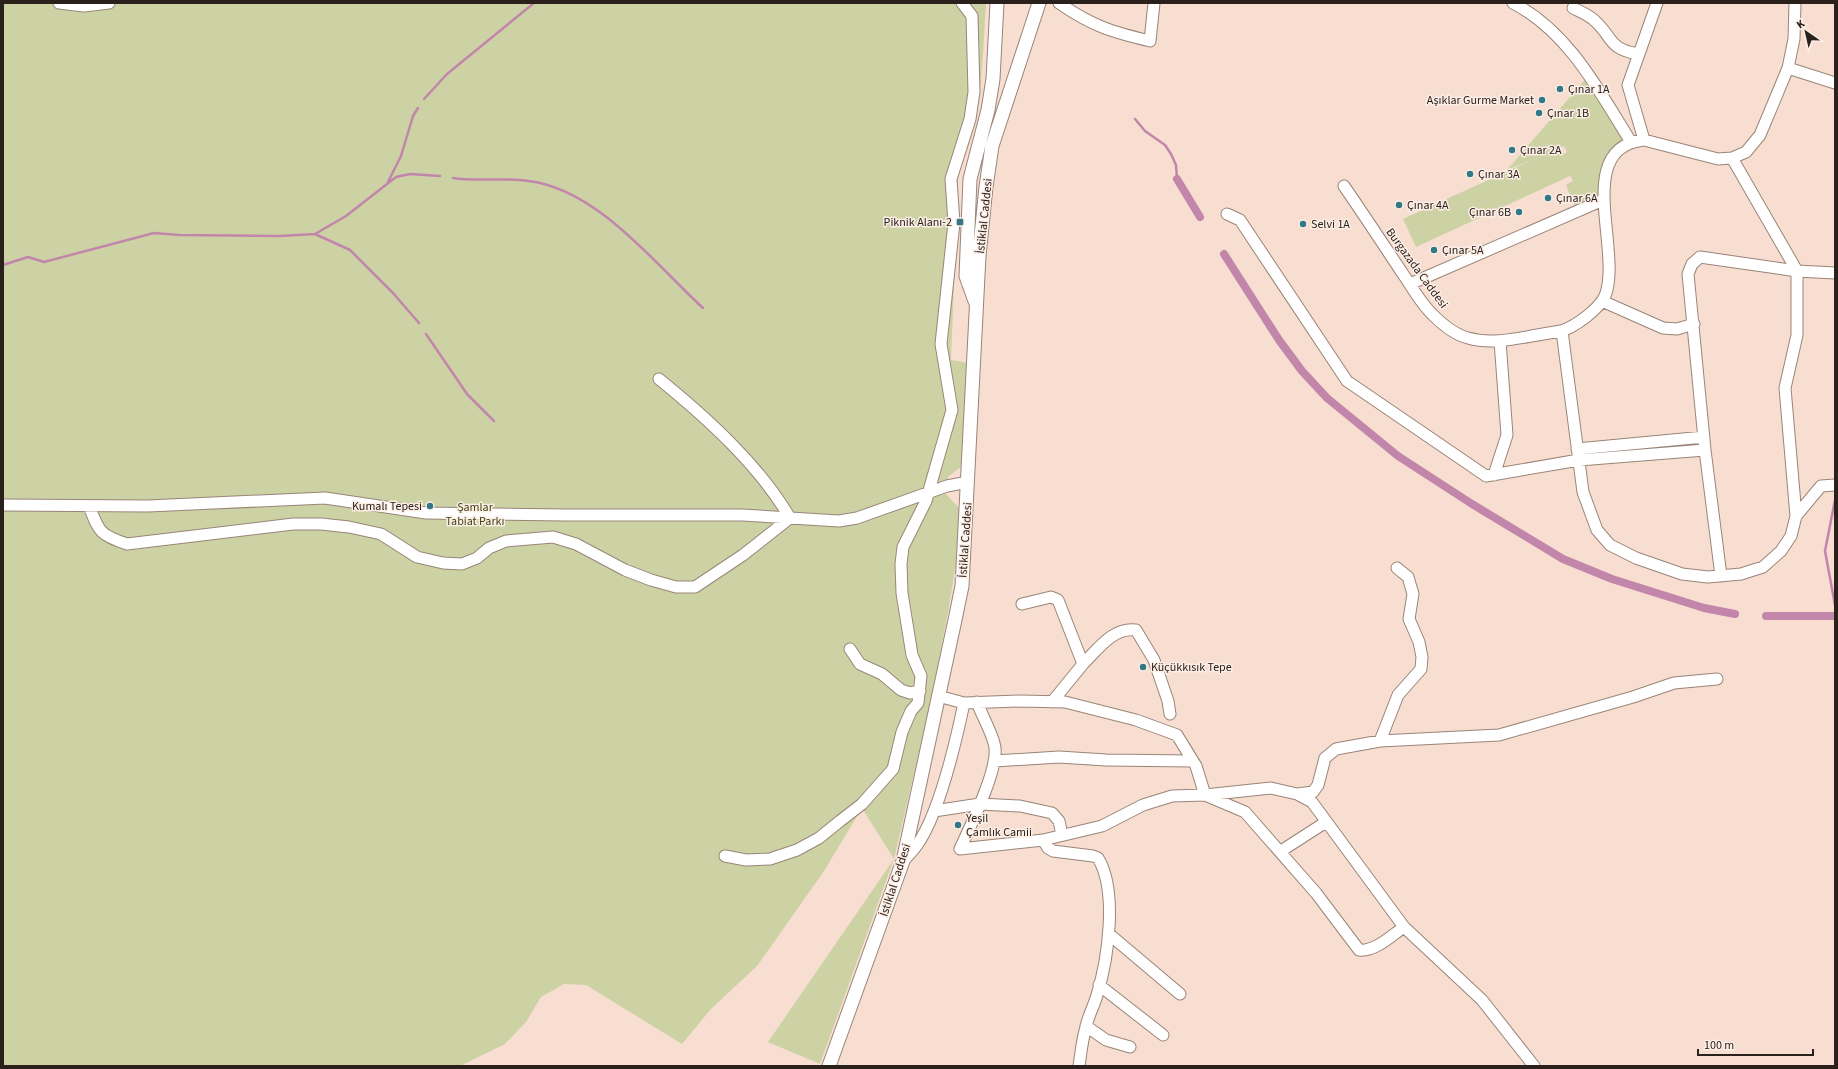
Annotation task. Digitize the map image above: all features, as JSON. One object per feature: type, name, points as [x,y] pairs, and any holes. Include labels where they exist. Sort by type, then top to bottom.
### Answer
[{"type":"main road","name":"İstiklal Caddesi","points":[[978,308],[966,276],[970,178],[989,102],[993,79],[997,3]]},
{"type":"main road","name":"İstiklal Caddesi","points":[[829,1066],[903,861],[962,586],[981,240],[986,187],[992,146],[1037,6]]},
{"type":"street","points":[[59,3],[84,6],[109,3]]},
{"type":"street","points":[[962,3],[972,16]]},
{"type":"street","points":[[725,856],[746,860],[770,859],[797,850],[819,838],[862,804],[893,769],[902,732],[912,711],[918,703],[921,676],[912,655],[907,629],[902,593],[901,564],[903,547],[923,510],[952,410],[941,344],[954,223],[951,179],[970,119],[974,92],[972,16],[975,3]]},
{"type":"street","points":[[1059,3],[1083,19],[1109,31],[1150,41],[1154,3]]},
{"type":"street","points":[[1513,3],[1544,24],[1574,54],[1631,142]]},
{"type":"street","points":[[1644,140],[1628,85],[1657,3]]},
{"type":"street","points":[[1694,324],[1677,329],[1663,328],[1602,301],[1605,295],[1610,263],[1604,200],[1606,168],[1612,157],[1631,142],[1644,140],[1718,159],[1732,158],[1746,152],[1760,135],[1788,68],[1794,39],[1795,3]]},
{"type":"street","points":[[1573,8],[1596,21],[1609,38],[1621,50],[1638,54]]},
{"type":"street","points":[[1788,68],[1835,83]]},
{"type":"street","points":[[1562,331],[1583,492],[1587,508],[1597,530],[1610,545],[1636,558],[1682,574],[1708,577],[1741,574],[1763,567],[1781,551],[1791,536],[1796,516],[1785,388],[1797,335],[1797,271],[1732,158]]},
{"type":"street","name":"Burgazada Caddesi","points":[[1344,186],[1432,315],[1454,332],[1466,338],[1481,341],[1500,341],[1562,331],[1592,312],[1602,301]]},
{"type":"street","points":[[1410,284],[1604,200]]},
{"type":"street","points":[[1227,214],[1240,220],[1347,381],[1486,476],[1578,454],[1704,437]]},
{"type":"street","points":[[1721,576],[1705,450],[1688,274],[1692,264],[1700,257],[1797,271],[1835,273]]},
{"type":"street","points":[[1494,475],[1507,435],[1500,341]]},
{"type":"street","points":[[659,379],[683,399],[754,469],[777,497],[790,518]]},
{"type":"street","points":[[1578,454],[1705,450]]},
{"type":"street","points":[[3,505],[148,506],[325,498],[426,513],[742,515],[839,521],[857,518],[928,492],[947,486],[968,482]]},
{"type":"street","points":[[1796,516],[1821,486],[1834,485]]},
{"type":"street","points":[[89,506],[98,527],[107,538],[127,544],[293,524],[321,524],[349,527],[381,534],[417,557],[443,563],[462,564],[477,558],[488,548],[506,541],[553,537],[576,544],[625,570],[651,580],[676,587],[695,587],[743,555],[790,518]]},
{"type":"street","points":[[1380,741],[1398,695],[1421,669],[1422,657],[1419,642],[1410,619],[1413,594],[1408,577],[1397,568]]},
{"type":"street","points":[[1022,604],[1051,597],[1058,600],[1083,664]]},
{"type":"street","points":[[1052,702],[1083,664],[1112,636],[1126,629],[1136,630],[1154,660],[1168,701],[1170,714]]},
{"type":"street","points":[[850,649],[860,664],[882,674],[901,690],[910,693],[920,691]]},
{"type":"street","points":[[1297,794],[1313,792],[1318,786],[1325,758],[1336,749],[1380,741],[1499,735],[1633,697],[1674,683],[1717,679]]},
{"type":"street","points":[[938,696],[964,703],[1065,702],[1136,720],[1177,735],[1194,761],[1205,795],[1245,812],[1316,892],[1359,950],[1366,951],[1374,947],[1404,927]]},
{"type":"street","points":[[976,702],[995,747],[994,761],[980,804],[960,848],[1043,840],[1062,836],[1102,826],[1143,805],[1172,796],[1205,795],[1271,788],[1297,794],[1312,802],[1404,927],[1482,1000],[1534,1066]]},
{"type":"street","points":[[903,861],[917,845],[934,811],[959,729],[964,703]]},
{"type":"street","points":[[994,761],[1059,757],[1106,760],[1194,761]]},
{"type":"street","points":[[934,811],[980,804],[1020,806],[1052,812],[1059,821],[1062,836]]},
{"type":"street","points":[[1281,851],[1326,822]]},
{"type":"street","points":[[1043,840],[1048,848],[1053,851],[1093,856],[1098,858],[1103,868],[1109,893],[1109,934],[1099,985],[1086,1026],[1079,1066]]},
{"type":"street","points":[[1109,934],[1180,994]]},
{"type":"street","points":[[1099,985],[1163,1035]]},
{"type":"street","points":[[1086,1026],[1106,1040],[1130,1047]]},
{"type":"green space","name":"Şamlar Tabiat Parkı","points":[[3,3],[986,3],[982,69],[976,119],[958,179],[951,360],[968,363],[962,466],[948,477],[946,494],[960,509],[957,558],[930,705],[894,859],[862,808],[824,871],[757,966],[711,1009],[682,1044],[586,985],[564,984],[541,997],[526,1022],[505,1044],[460,1066],[3,1066]]},
{"type":"green space","points":[[1589,75],[1631,142],[1612,157],[1603,200],[1577,212],[1566,185],[1573,181],[1568,172],[1570,176],[1416,247],[1403,219],[1534,159],[1507,170]],"holes":[[[1564,146],[1567,152],[1561,156],[1557,149]]]},
{"type":"green space","points":[[894,859],[820,1064],[768,1042]]},
{"type":"waterway","points":[[424,99],[447,74],[534,3]]},
{"type":"waterway","points":[[388,182],[401,156],[413,116],[418,108]]},
{"type":"waterway","points":[[1135,119],[1145,131],[1165,145],[1176,165],[1177,179]]},
{"type":"waterway","points":[[3,265],[28,257],[44,262],[154,233],[179,235],[280,236],[315,234],[346,216],[396,177],[410,174],[440,176]]},
{"type":"waterway","points":[[453,178],[472,180],[510,179],[529,181],[554,187],[578,198],[601,213],[624,231],[703,308]]},
{"type":"waterway","points":[[1177,179],[1200,217]]},
{"type":"waterway","points":[[315,234],[350,250],[393,293],[419,323]]},
{"type":"waterway","points":[[1224,254],[1279,340],[1302,371],[1327,398],[1398,456],[1472,504],[1563,559],[1612,579],[1704,608],[1735,614]]},
{"type":"waterway","points":[[426,334],[467,394],[494,421]]},
{"type":"waterway","points":[[1835,500],[1825,551],[1835,605]]},
{"type":"waterway","points":[[1766,616],[1835,616]]},
{"type":"place","name":"Çınar 1A","points":[[1560,89]]},
{"type":"place","name":"Aşıklar Gurme Market","points":[[1542,100]]},
{"type":"place","name":"Çınar 1B","points":[[1539,113]]},
{"type":"place","name":"Çınar 2A","points":[[1512,150]]},
{"type":"place","name":"Çınar 3A","points":[[1470,174]]},
{"type":"place","name":"Çınar 6A","points":[[1548,198]]},
{"type":"place","name":"Çınar 4A","points":[[1399,205]]},
{"type":"place","name":"Çınar 6B","points":[[1519,212]]},
{"type":"place","name":"Piknik Alanı-2","points":[[960,222]]},
{"type":"place","name":"Selvi 1A","points":[[1303,224]]},
{"type":"place","name":"Çınar 5A","points":[[1434,250]]},
{"type":"place","name":"Kumalı Tepesi","points":[[430,506]]},
{"type":"place","name":"Küçükkısık Tepe","points":[[1143,667]]},
{"type":"place","name":"Yeşil Çamlık Camii","points":[[958,825]]}]
